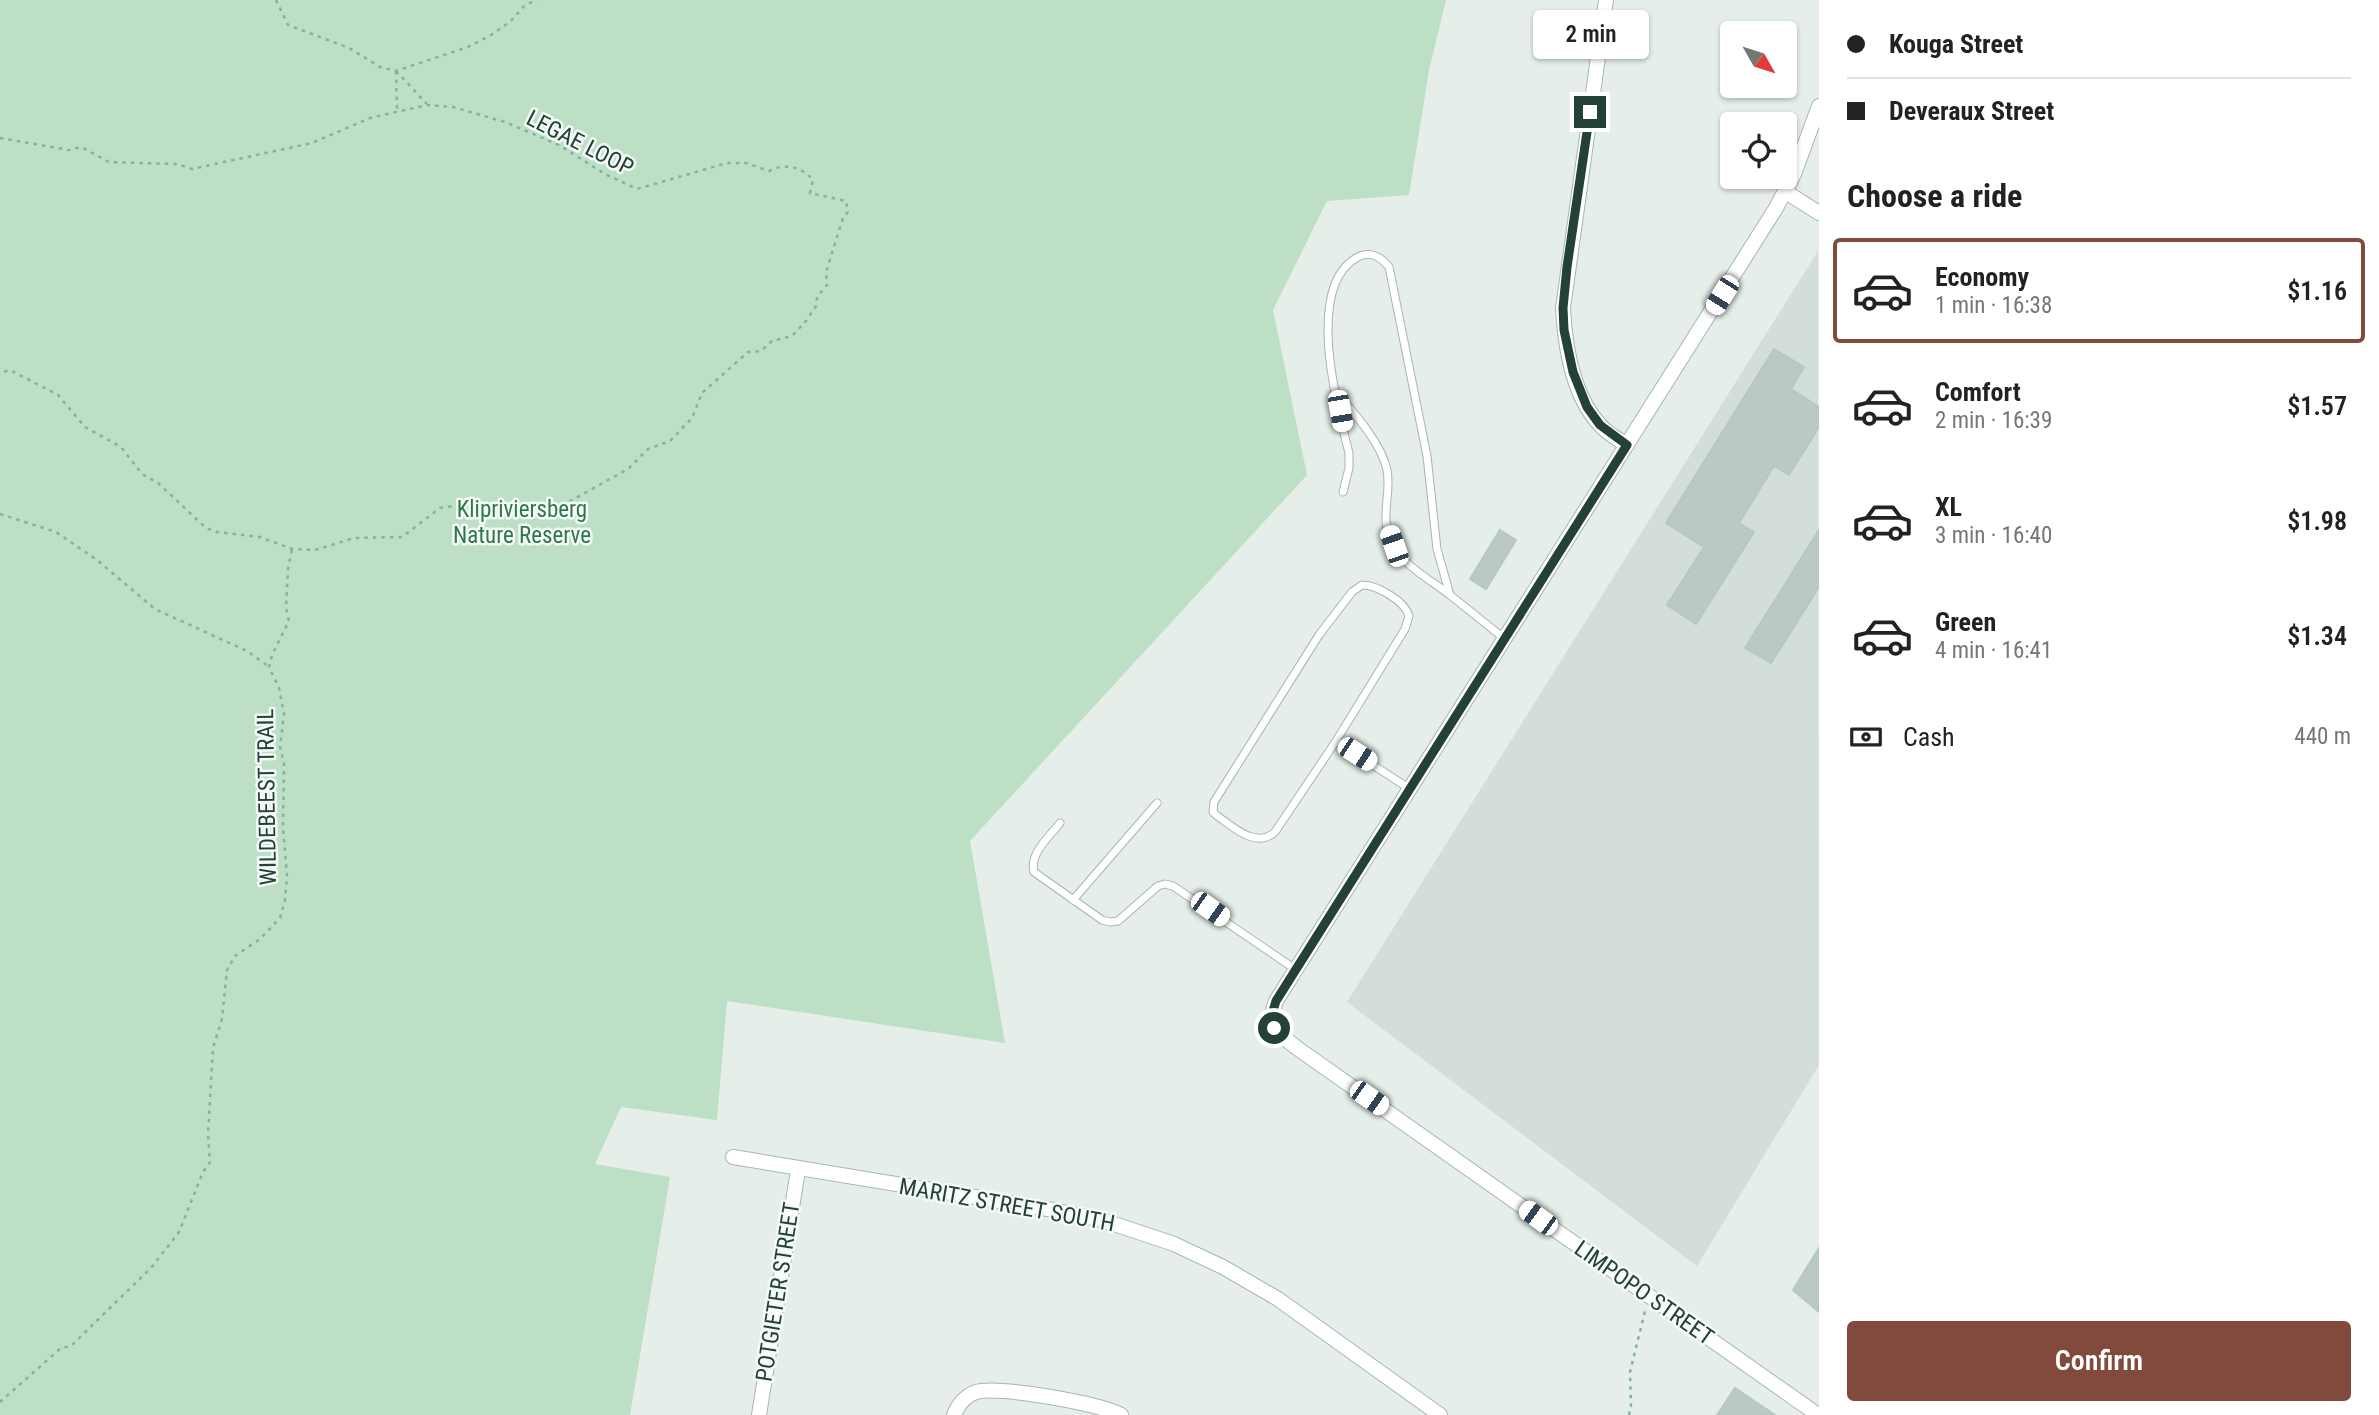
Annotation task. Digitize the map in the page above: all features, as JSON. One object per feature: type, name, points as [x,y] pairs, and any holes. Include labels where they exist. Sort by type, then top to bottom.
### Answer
[{"type":"street","points":[[1606,0],[1563,308],[1567,347],[1587,407],[1600,425],[1627,445]]},
{"type":"street","points":[[1296,970],[1786,192],[1819,106]]},
{"type":"street","points":[[1786,192],[1819,213]]},
{"type":"street","name":"LIMPOPO STREET","points":[[1296,970],[1276,1001],[1272,1020],[1276,1031],[1284,1038],[1818,1415]]},
{"type":"street","name":"MARITZ STREET SOUTH","points":[[733,1157],[1102,1220],[1174,1244],[1223,1267],[1278,1299],[1440,1415]]},
{"type":"street","name":"POTGIETER STREET","points":[[759,1415],[797,1170]]},
{"type":"street","points":[[954,1415],[968,1396],[987,1390],[1045,1396],[1111,1410],[1121,1415]]},
{"type":"lane","points":[[1343,492],[1349,468],[1349,453],[1328,355],[1328,314],[1336,284],[1347,265],[1359,256],[1373,254],[1382,258],[1389,267],[1427,456],[1437,549],[1450,595]]},
{"type":"lane","points":[[1336,393],[1359,420],[1384,458],[1388,481],[1384,512],[1394,546],[1405,560],[1505,639]]},
{"type":"lane","points":[[1362,585],[1372,586],[1405,607],[1408,610],[1408,622],[1336,741],[1275,832],[1268,837],[1251,838],[1213,812],[1214,802],[1319,635],[1355,589],[1362,585]]},
{"type":"lane","points":[[1336,741],[1411,789]]},
{"type":"lane","points":[[1073,900],[1157,803]]},
{"type":"lane","points":[[1060,823],[1035,855],[1032,868],[1037,876],[1102,920],[1110,922],[1126,915],[1158,886],[1173,886],[1296,970]]},
{"type":"path","points":[[276,0],[288,25],[349,48],[380,67],[396,71],[468,47],[491,35],[510,22],[525,5],[537,0]]},
{"type":"path","points":[[396,71],[427,105]]},
{"type":"path","points":[[396,71],[397,110]]},
{"type":"path","name":"LEGAE LOOP","points":[[0,138],[69,150],[81,147],[109,162],[177,164],[192,169],[312,143],[370,118],[397,110],[427,105],[453,107],[505,122],[559,145],[605,174],[637,189],[727,163],[746,163],[769,171],[780,165],[805,170],[813,180],[810,193],[846,201],[848,212],[843,218],[826,272],[827,285],[817,297],[816,306],[806,321],[792,336],[772,341],[761,351],[748,352],[702,393],[692,418],[670,441],[648,449],[628,468],[538,519],[479,514],[453,506],[440,508],[402,537],[354,538],[315,550],[292,549],[260,537],[217,532],[206,528],[158,484],[142,474],[121,447],[85,427],[58,395],[10,370],[0,373]]},
{"type":"path","points":[[0,514],[56,532],[97,560],[155,609],[247,651],[269,667],[289,621],[286,608],[292,549]]},
{"type":"path","name":"WILDEBEEST TRAIL","points":[[0,1402],[61,1348],[71,1346],[151,1268],[179,1232],[203,1172],[210,1162],[208,1134],[213,1048],[222,1019],[227,970],[235,956],[260,939],[279,918],[285,900],[287,877],[283,827],[284,763],[280,747],[284,713],[279,688],[269,667]]},
{"type":"path","points":[[1629,1415],[1630,1372],[1649,1297]]},
{"type":"shaded area","points":[[1818,251],[1819,1065],[1697,1266],[1347,1002]]},
{"type":"green space","name":"Klipriviersberg Nature Reserve","points":[[0,0],[1446,0],[1429,70],[1409,195],[1327,201],[1273,310],[1307,475],[970,841],[1005,1043],[727,1001],[717,1120],[621,1107],[595,1164],[670,1177],[630,1415],[0,1415]]},
{"type":"building","points":[[1774,349],[1804,367],[1791,389],[1819,407],[1819,427],[1789,475],[1774,466],[1739,523],[1754,532],[1696,624],[1667,605],[1704,547],[1666,523]]},
{"type":"building","points":[[1500,530],[1516,540],[1486,589],[1470,579]]},
{"type":"building","points":[[1819,530],[1819,587],[1771,663],[1745,648]]},
{"type":"building","points":[[1819,1248],[1819,1312],[1793,1290]]},
{"type":"building","points":[[1735,1388],[1775,1415],[1717,1415]]},
{"type":"route","points":[[1274,1028],[1272,1010],[1276,1001],[1627,445],[1608,433],[1587,407],[1573,372],[1564,330],[1567,267],[1590,112]]}]
